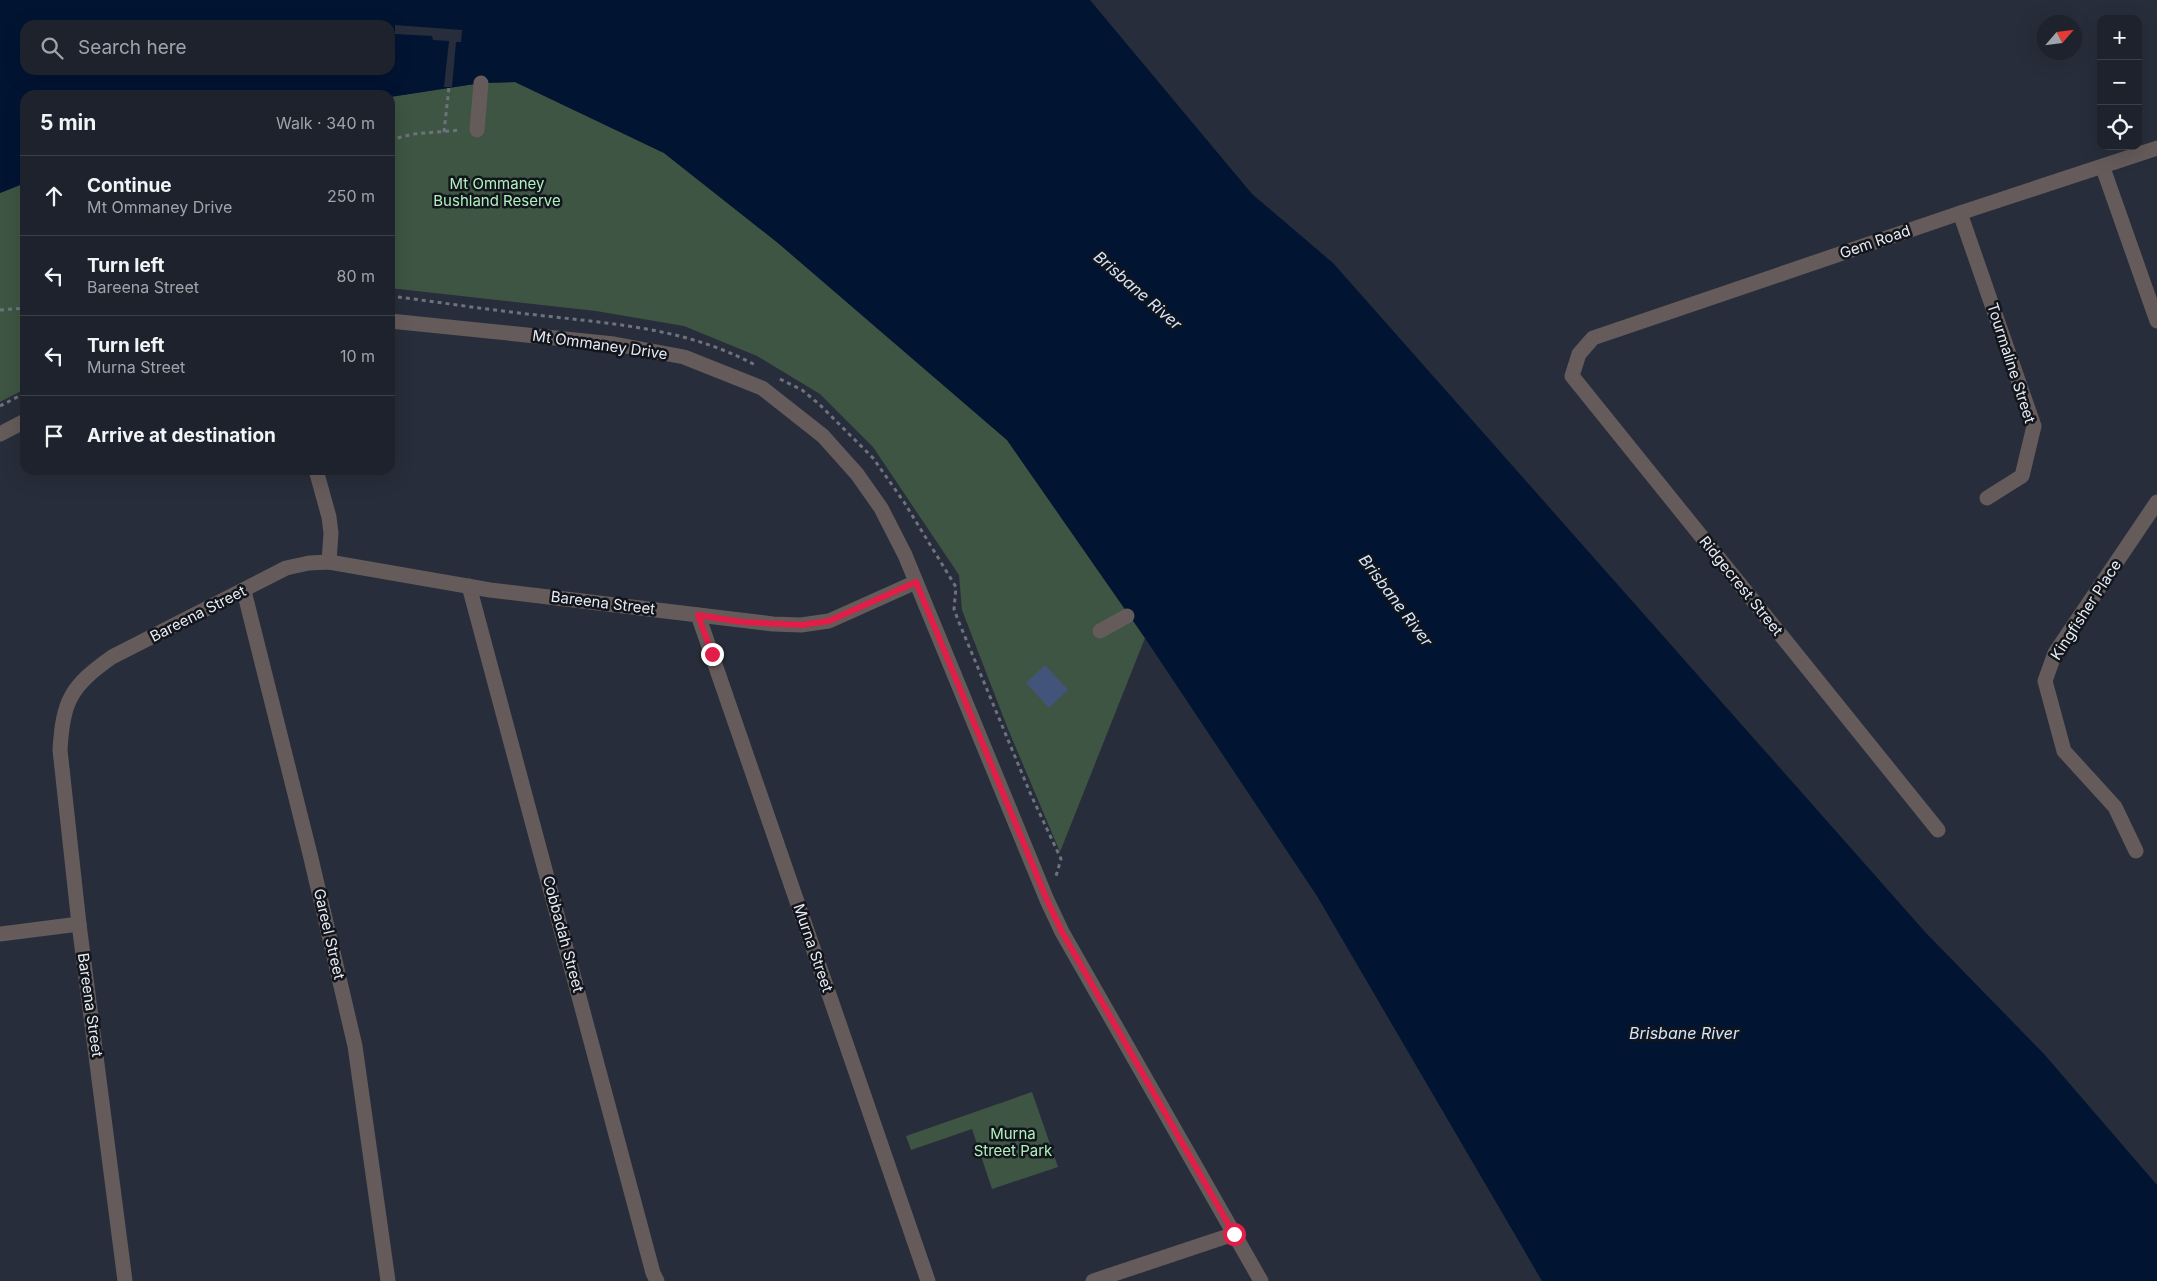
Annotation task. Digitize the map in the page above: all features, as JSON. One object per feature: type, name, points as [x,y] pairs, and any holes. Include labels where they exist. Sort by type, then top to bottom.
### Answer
[{"type":"street","points":[[476,130],[481,84]]},
{"type":"street","name":"Gem Road","points":[[1593,338],[1960,213],[2103,168],[2157,148]]},
{"type":"street","points":[[2103,168],[2157,321]]},
{"type":"street","name":"Tourmaline Street","points":[[1960,213],[2034,426],[2022,476],[1987,498]]},
{"type":"street","name":"Mt Ommaney Drive","points":[[395,322],[614,344],[684,357],[762,388],[822,436],[857,474],[881,508],[916,582],[1062,932],[1261,1281]]},
{"type":"street","name":"Ridgecrest Street","points":[[1593,338],[1579,354],[1572,376],[1938,830]]},
{"type":"street","points":[[0,434],[20,424]]},
{"type":"street","points":[[317,475],[329,517],[331,533],[329,562]]},
{"type":"street","name":"Kingfisher Place","points":[[2136,851],[2115,807],[2064,751],[2045,680],[2055,653],[2157,502]]},
{"type":"street","name":"Bareena Street","points":[[125,1281],[79,924],[60,750],[62,724],[72,694],[87,674],[112,657],[286,568],[309,563],[329,562],[469,586],[742,622],[801,625],[829,621],[916,582]]},
{"type":"street","name":"Cobbadah Street","points":[[469,586],[653,1272],[657,1281]]},
{"type":"street","name":"Gareel Street","points":[[244,591],[310,854],[355,1046],[388,1281]]},
{"type":"street","name":"Murna Street","points":[[698,615],[928,1281]]},
{"type":"street","points":[[1100,631],[1128,616]]},
{"type":"street","points":[[0,934],[79,924]]},
{"type":"street","points":[[1093,1281],[1234,1234]]},
{"type":"path","points":[[395,139],[413,134],[444,132],[449,87]]},
{"type":"path","points":[[395,297],[538,316],[582,319]]},
{"type":"path","points":[[0,310],[20,308]]},
{"type":"path","points":[[0,406],[20,396]]},
{"type":"green space","name":"Mt Ommaney Bushland Reserve","points":[[515,82],[664,153],[778,243],[1007,440],[1145,638],[1060,852],[1008,729],[962,610],[959,575],[873,447],[820,394],[757,356],[684,326],[596,311],[395,289],[395,96],[481,83]]},
{"type":"green space","points":[[20,185],[20,392],[0,402],[0,193]]},
{"type":"green space","name":"Murna Street Park","points":[[1032,1092],[1058,1167],[992,1189],[972,1129],[911,1150],[906,1136]]},
{"type":"water","name":"Brisbane River","points":[[0,0],[1090,0],[1252,194],[1333,263],[1926,933],[2044,1054],[2157,1185],[2157,1281],[1542,1281],[1317,896],[1145,638],[1007,440],[778,243],[664,153],[515,82],[481,83],[395,96],[395,90],[20,90],[20,185],[0,193]]},
{"type":"pier","points":[[395,25],[462,30],[461,42],[456,42],[452,87],[444,87],[449,41],[433,40],[432,36],[395,34]]},
{"type":"building","points":[[1045,665],[1068,690],[1049,708],[1026,683]]},
{"type":"route","points":[[712,654],[698,615],[742,622],[773,624],[801,625],[829,621],[916,582],[986,754],[1062,932],[1234,1234]]}]
